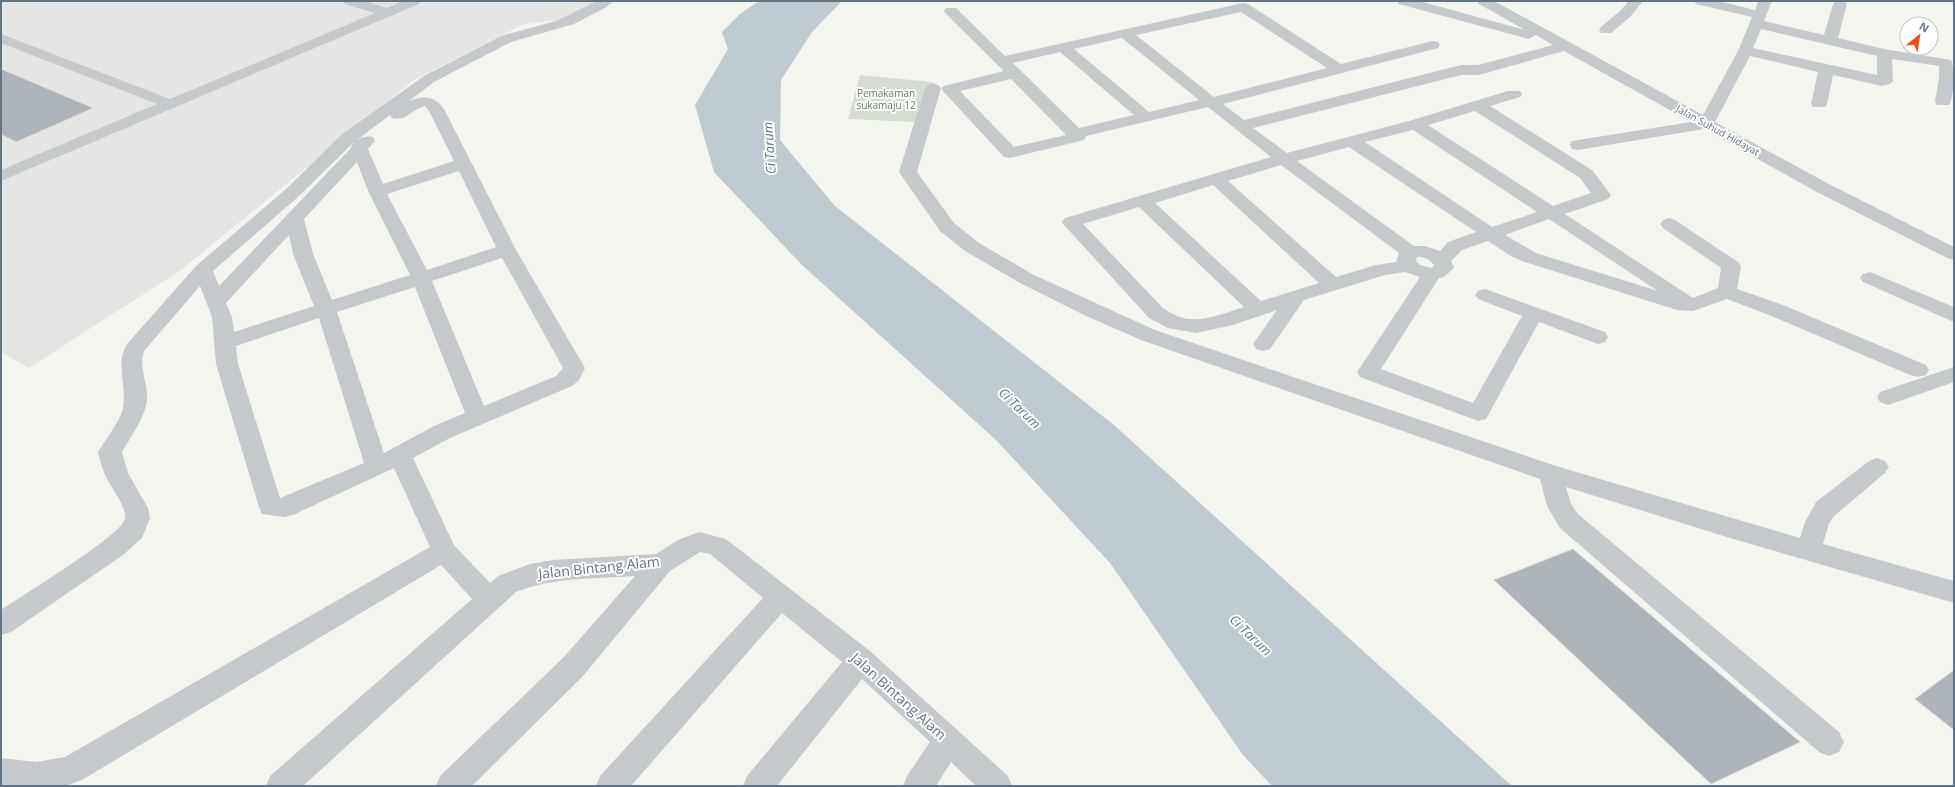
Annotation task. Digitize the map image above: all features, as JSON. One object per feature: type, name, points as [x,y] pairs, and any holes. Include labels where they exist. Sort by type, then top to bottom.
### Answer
[{"type":"street","points":[[350,1],[388,12]]},
{"type":"street","points":[[1,176],[414,1]]},
{"type":"street","points":[[1,624],[114,548],[134,531],[138,518],[136,508],[116,474],[110,452],[134,411],[136,394],[131,358],[140,341],[203,270],[292,192],[347,139],[429,79],[506,39],[519,34],[545,30],[582,16],[607,1]]},
{"type":"street","points":[[1221,1],[1243,7],[1340,69]]},
{"type":"street","points":[[1404,1],[1561,44]]},
{"type":"street","name":"Jalan Suhud Hidayat","points":[[1484,1],[1821,187],[1954,254]]},
{"type":"street","points":[[1606,30],[1625,14],[1636,1]]},
{"type":"street","points":[[1701,1],[1761,13],[1830,41],[1884,53],[1950,64],[1943,102]]},
{"type":"street","points":[[1830,41],[1840,4]]},
{"type":"street","points":[[1002,60],[1243,7]]},
{"type":"street","points":[[951,11],[1002,60],[1015,73],[1078,137],[1010,153],[949,89],[1015,73]]},
{"type":"street","points":[[1578,145],[1706,124],[1744,51],[1761,13]]},
{"type":"street","points":[[1125,33],[1283,159],[1424,261]]},
{"type":"street","points":[[1,38],[170,104]]},
{"type":"street","points":[[1246,130],[1469,75],[1479,70],[1561,44]]},
{"type":"street","points":[[1075,134],[1211,102],[1433,45]]},
{"type":"street","points":[[1063,47],[1145,117]]},
{"type":"street","points":[[1744,51],[1877,81],[1885,81],[1884,53]]},
{"type":"street","points":[[1820,104],[1826,70]]},
{"type":"street","points":[[933,88],[908,172],[947,227],[972,247],[1027,279],[1090,310],[1148,335],[1550,473],[1809,551],[1954,592]]},
{"type":"street","points":[[1071,222],[1283,159],[1415,124],[1514,94]]},
{"type":"street","points":[[203,270],[222,317],[228,364],[270,507],[284,508],[377,467],[442,432],[477,416],[564,381],[571,375],[574,368],[508,250],[436,109],[430,102],[424,101],[408,108],[360,147],[216,302]]},
{"type":"street","points":[[1059,209],[1156,313],[1175,323],[1196,326],[1217,323],[1384,269],[1424,261],[1455,246],[1552,214],[1602,195],[1586,174],[1477,105]]},
{"type":"street","points":[[1415,124],[1693,305]]},
{"type":"street","points":[[1352,141],[1490,234],[1529,257],[1677,304],[1693,305],[1727,292],[1783,313],[1918,370]]},
{"type":"street","points":[[360,147],[377,191],[420,277],[477,416]]},
{"type":"street","points":[[377,191],[463,164]]},
{"type":"street","points":[[1216,179],[1333,285]]},
{"type":"street","points":[[1143,201],[1258,309]]},
{"type":"street","points":[[295,218],[303,254],[326,310],[377,467]]},
{"type":"street","points":[[1669,224],[1731,266],[1727,292]]},
{"type":"street","points":[[226,342],[326,310],[420,277],[508,250]]},
{"type":"street","points":[[1424,261],[1368,372],[1478,413],[1534,313]]},
{"type":"street","points":[[1870,278],[1954,315]]},
{"type":"street","points":[[1485,295],[1598,337]]},
{"type":"street","points":[[1263,344],[1297,296]]},
{"type":"street","points":[[1888,397],[1954,374]]},
{"type":"street","points":[[400,455],[444,551],[489,599]]},
{"type":"street","points":[[1809,551],[1817,522],[1825,509],[1877,467]]},
{"type":"street","points":[[1550,473],[1559,506],[1568,521],[1829,742]]},
{"type":"street","name":"Jalan Bintang Alam","points":[[281,786],[507,584],[530,575],[605,567],[661,564],[686,547],[699,542],[717,546],[860,660],[949,740],[997,786]]},
{"type":"street","points":[[1,772],[20,777],[45,777],[71,770],[444,551]]},
{"type":"street","points":[[451,786],[573,667],[661,564]]},
{"type":"street","points":[[611,786],[780,597]]},
{"type":"street","points":[[758,786],[860,660]]},
{"type":"street","points":[[918,786],[949,740]]},
{"type":"shaded area","points":[[1,1],[602,1],[567,19],[524,24],[414,80],[181,270],[29,368],[1,352]]},
{"type":"green space","name":"Pemakaman sukamaju 12","points":[[860,75],[932,82],[918,122],[848,119]]},
{"type":"water","name":"Ci Tarum","points":[[759,1],[842,1],[812,32],[781,80],[780,140],[835,206],[1114,425],[1512,786],[1272,786],[1243,755],[1110,563],[996,440],[802,265],[714,172],[695,105],[728,49],[722,32],[740,14]]},
{"type":"building","points":[[1,69],[93,108],[16,142],[1,134]]},
{"type":"building","points":[[1573,549],[1800,742],[1711,784],[1494,580]]},
{"type":"building","points":[[1954,670],[1954,730],[1915,699]]}]
